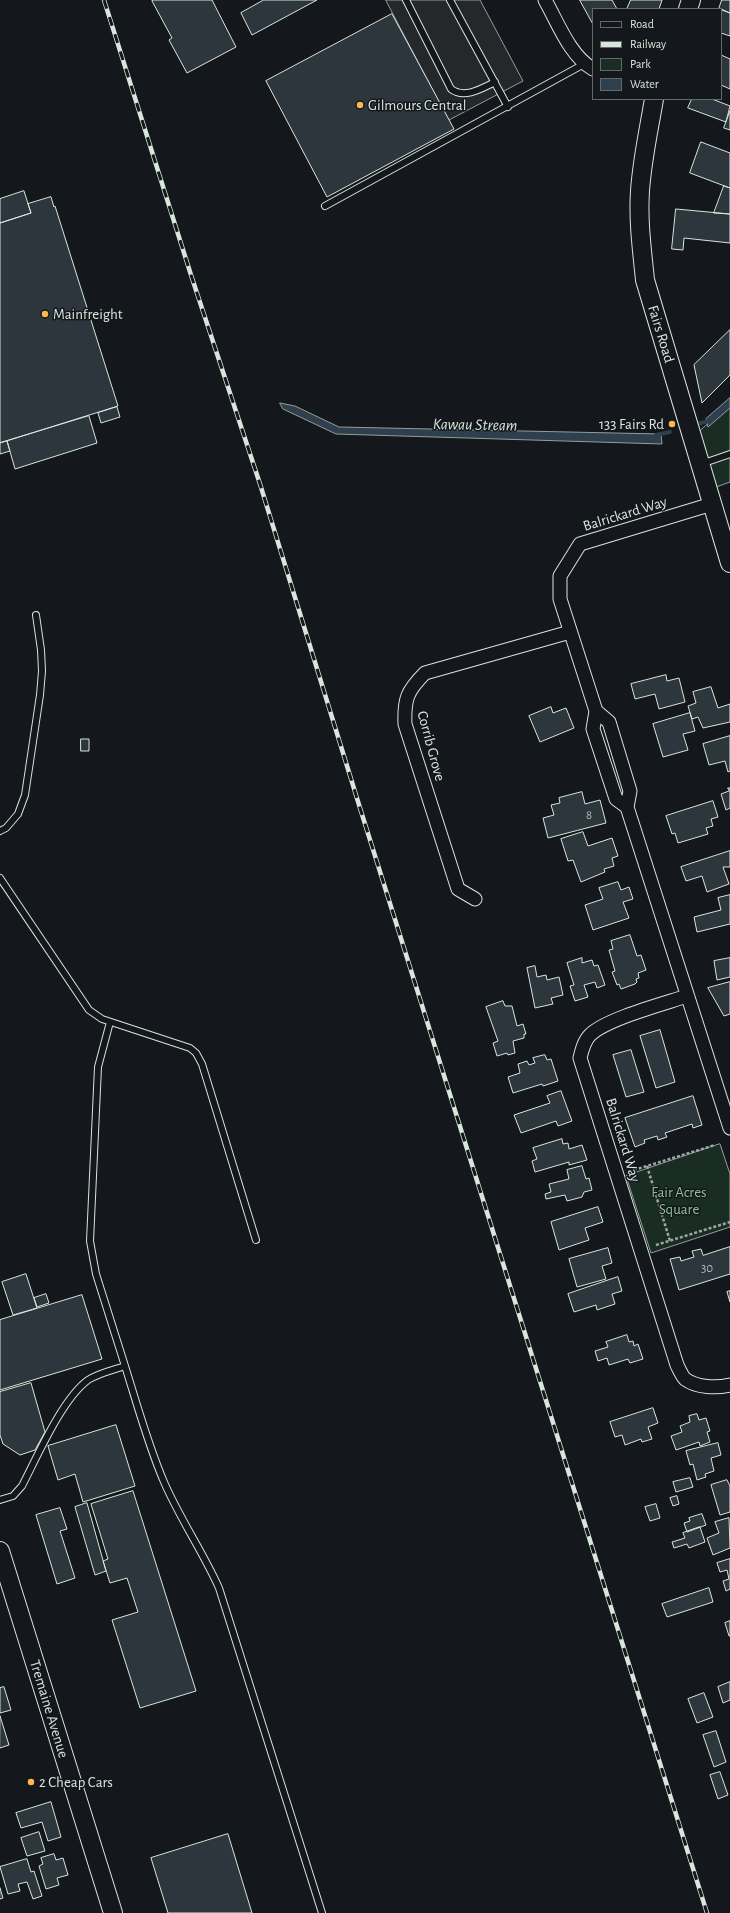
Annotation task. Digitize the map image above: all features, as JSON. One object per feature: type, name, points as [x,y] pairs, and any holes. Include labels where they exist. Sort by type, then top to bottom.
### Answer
[{"type":"street","points":[[545,0],[569,43],[588,66]]},
{"type":"street","name":"Fairs Road","points":[[654,100],[645,149],[640,191],[640,232],[644,280],[730,562]]},
{"type":"street","name":"Balrickard Way","points":[[712,504],[580,544],[560,576],[560,599],[596,711],[593,729],[616,800],[626,807],[730,1128]]},
{"type":"street","name":"Corrib Grove","points":[[475,899],[458,889],[405,724],[404,704],[411,687],[425,674],[570,632]]},
{"type":"street","name":"Balrickard Way","points":[[687,996],[605,1024],[589,1036],[583,1046],[580,1058],[676,1365],[685,1378],[695,1383],[717,1388],[730,1385]]},
{"type":"street","name":"Tremaine Avenue","points":[[0,1551],[109,1912]]},
{"type":"lane","points":[[406,0],[451,89],[457,94],[465,94],[476,91],[495,82]]},
{"type":"lane","points":[[450,0],[508,107]]},
{"type":"lane","points":[[325,206],[508,107],[588,66]]},
{"type":"lane","points":[[699,464],[730,454]]},
{"type":"lane","points":[[0,831],[6,828],[18,814],[25,795],[40,695],[42,671],[41,650],[36,615]]},
{"type":"lane","points":[[0,878],[89,1010],[95,1016],[178,1043],[196,1053],[209,1086],[256,1240]]},
{"type":"lane","points":[[110,1022],[98,1067],[90,1228],[96,1274],[164,1481],[175,1505],[206,1560],[219,1588],[322,1913]]},
{"type":"lane","points":[[0,1500],[13,1496],[22,1486],[61,1413],[78,1389],[99,1374],[125,1366]]},
{"type":"path","points":[[634,1170],[715,1145]]},
{"type":"path","points":[[647,1166],[670,1241]]},
{"type":"path","points":[[656,1245],[730,1222]]},
{"type":"green space","points":[[730,404],[730,482],[716,487],[699,432]]},
{"type":"green space","name":"Fair Acres Square","points":[[720,1144],[730,1174],[730,1227],[651,1253],[626,1176]]},
{"type":"shaded area","points":[[386,0],[480,0],[523,81],[449,120]]},
{"type":"water","points":[[730,398],[730,408],[708,427],[706,419]]},
{"type":"water","points":[[280,403],[295,406],[339,427],[661,434],[662,444],[336,434],[283,409]]},
{"type":"building","points":[[212,0],[236,47],[187,73],[169,40],[172,38],[152,1]]},
{"type":"building","points":[[264,0],[317,0],[252,35],[241,13]]},
{"type":"building","points":[[580,0],[612,0],[616,8],[592,8],[592,22]]},
{"type":"building","points":[[631,0],[662,0],[659,8],[627,8]]},
{"type":"building","points":[[722,0],[730,0],[730,13],[719,8]]},
{"type":"building","points":[[722,9],[730,13],[730,36],[722,33]]},
{"type":"building","name":"Gilmours Central","points":[[392,14],[454,129],[327,197],[266,81]]},
{"type":"building","points":[[722,55],[730,59],[730,89],[722,85]]},
{"type":"building","points":[[692,100],[715,100],[730,106],[726,122],[688,108]]},
{"type":"building","points":[[730,111],[730,130],[724,128]]},
{"type":"building","points":[[701,142],[730,153],[730,188],[690,173]]},
{"type":"building","points":[[724,186],[730,188],[730,214],[714,213]]},
{"type":"building","points":[[24,191],[31,213],[0,223],[0,199]]},
{"type":"building","name":"Mainfreight","points":[[51,197],[118,406],[0,443],[0,223],[31,213],[28,204]]},
{"type":"building","points":[[676,209],[730,214],[730,243],[684,238],[683,250],[672,249]]},
{"type":"building","points":[[730,330],[730,375],[702,403],[694,365]]},
{"type":"building","points":[[117,407],[120,417],[101,423],[98,413]]},
{"type":"building","points":[[89,416],[97,443],[15,469],[7,441]]},
{"type":"building","points":[[7,441],[10,451],[0,454],[0,443]]},
{"type":"building","points":[[666,675],[667,681],[679,678],[685,702],[659,709],[655,694],[635,699],[631,684]]},
{"type":"building","points":[[711,687],[718,708],[730,704],[730,722],[703,728],[698,717],[692,719],[688,706],[696,703],[693,692]]},
{"type":"building","points":[[551,707],[553,713],[566,708],[574,728],[540,742],[529,716]]},
{"type":"building","points":[[690,713],[695,731],[683,734],[688,750],[663,757],[653,724]]},
{"type":"building","points":[[730,736],[730,771],[728,772],[725,761],[709,765],[703,744]]},
{"type":"building","points":[[81,739],[89,739],[89,751],[81,751]]},
{"type":"building","points":[[728,788],[730,788],[730,808],[726,810],[721,794],[729,791]]},
{"type":"building","points":[[582,792],[585,804],[600,800],[606,823],[548,838],[543,818],[554,815],[551,805],[560,803],[559,798]]},
{"type":"building","points":[[713,801],[718,817],[711,819],[713,826],[706,828],[708,834],[678,843],[675,833],[672,834],[666,816]]},
{"type":"building","points":[[583,832],[588,846],[612,838],[618,856],[612,858],[614,866],[604,869],[605,872],[581,882],[573,860],[568,861],[561,839]]},
{"type":"building","points":[[730,851],[730,867],[723,867],[729,884],[707,892],[702,876],[686,881],[681,867]]},
{"type":"building","points":[[618,882],[621,890],[629,887],[633,899],[623,902],[629,918],[593,930],[585,905],[603,899],[599,888]]},
{"type":"building","points":[[730,895],[730,924],[697,932],[694,917],[721,910],[718,898]]},
{"type":"building","points":[[630,935],[637,956],[641,955],[646,970],[638,973],[639,978],[636,979],[637,982],[635,984],[621,989],[619,984],[617,985],[612,972],[615,971],[609,950],[613,949],[611,941]]},
{"type":"building","points":[[582,958],[582,963],[592,960],[594,966],[598,965],[605,985],[597,988],[595,982],[584,985],[588,997],[575,1001],[570,986],[574,985],[567,963]]},
{"type":"building","points":[[730,958],[730,977],[717,980],[714,961]]},
{"type":"building","points":[[535,966],[537,977],[546,975],[547,980],[559,977],[563,995],[551,998],[553,1004],[535,1008],[527,968]]},
{"type":"building","points":[[730,982],[730,1014],[724,1016],[708,988]]},
{"type":"building","points":[[503,1001],[505,1006],[512,1006],[517,1026],[523,1024],[526,1034],[524,1034],[524,1038],[513,1041],[515,1053],[508,1055],[507,1053],[497,1056],[493,1043],[498,1041],[486,1007]]},
{"type":"building","points":[[660,1030],[675,1082],[656,1088],[640,1036]]},
{"type":"building","points":[[631,1050],[644,1092],[626,1097],[613,1055]]},
{"type":"building","points":[[545,1055],[547,1060],[551,1059],[558,1081],[543,1086],[542,1084],[513,1093],[508,1077],[520,1073],[518,1064],[527,1061],[529,1065],[535,1063],[533,1058]]},
{"type":"building","points":[[561,1091],[572,1121],[558,1126],[556,1121],[521,1133],[514,1115],[550,1103],[547,1096]]},
{"type":"building","points":[[693,1096],[702,1125],[693,1128],[692,1124],[665,1133],[667,1137],[658,1140],[657,1136],[644,1140],[645,1143],[635,1147],[625,1118]]},
{"type":"building","points":[[562,1139],[563,1144],[568,1143],[569,1149],[582,1145],[587,1160],[569,1165],[569,1162],[535,1172],[532,1161],[537,1159],[533,1148]]},
{"type":"building","points":[[582,1166],[586,1179],[589,1178],[592,1190],[584,1192],[582,1197],[567,1201],[565,1195],[546,1199],[545,1194],[551,1192],[549,1184],[569,1179],[567,1170]]},
{"type":"building","points":[[598,1207],[603,1222],[585,1228],[589,1240],[559,1250],[551,1222]]},
{"type":"building","points":[[730,1247],[730,1274],[679,1290],[670,1259],[680,1257],[681,1261],[694,1257],[692,1251],[701,1249],[703,1255]]},
{"type":"building","points":[[608,1248],[612,1263],[602,1266],[606,1279],[577,1287],[569,1259]]},
{"type":"building","points":[[26,1274],[37,1308],[13,1315],[2,1282]]},
{"type":"building","points":[[618,1277],[622,1291],[612,1294],[615,1304],[597,1310],[596,1305],[574,1312],[568,1294]]},
{"type":"building","points":[[730,1291],[730,1302],[727,1292]]},
{"type":"building","points":[[46,1294],[49,1303],[37,1307],[34,1298]]},
{"type":"building","points":[[82,1295],[102,1359],[0,1390],[0,1320]]},
{"type":"building","points":[[627,1335],[629,1342],[633,1341],[634,1346],[638,1344],[643,1359],[630,1363],[628,1359],[609,1365],[607,1358],[598,1361],[595,1351],[608,1347],[606,1342]]},
{"type":"building","points":[[31,1383],[45,1432],[35,1450],[20,1455],[3,1444],[0,1435],[0,1392]]},
{"type":"building","points":[[653,1408],[658,1423],[648,1427],[652,1439],[642,1442],[641,1439],[625,1445],[622,1435],[615,1437],[610,1422]]},
{"type":"building","points":[[697,1414],[699,1420],[706,1418],[710,1431],[707,1432],[710,1442],[700,1446],[699,1442],[676,1450],[671,1436],[682,1432],[680,1426],[690,1422],[689,1416]]},
{"type":"building","points":[[116,1425],[135,1486],[83,1502],[75,1474],[58,1480],[48,1446]]},
{"type":"building","points":[[718,1443],[721,1455],[711,1458],[714,1471],[705,1474],[706,1477],[697,1480],[693,1464],[690,1465],[686,1451]]},
{"type":"building","points":[[690,1478],[693,1487],[676,1492],[673,1482]]},
{"type":"building","points":[[727,1480],[730,1486],[730,1512],[720,1515],[711,1485]]},
{"type":"building","points":[[133,1491],[196,1691],[140,1708],[112,1620],[138,1612],[127,1578],[110,1583],[103,1561],[108,1559],[91,1504]]},
{"type":"building","points":[[677,1496],[679,1504],[673,1506],[670,1498]]},
{"type":"building","points":[[87,1503],[106,1571],[95,1575],[75,1507]]},
{"type":"building","points":[[656,1504],[660,1518],[650,1521],[645,1507]]},
{"type":"building","points":[[60,1508],[67,1529],[60,1531],[75,1578],[57,1584],[36,1515]]},
{"type":"building","points":[[702,1514],[706,1525],[687,1532],[684,1523],[690,1521],[689,1518]]},
{"type":"building","points":[[729,1518],[730,1548],[713,1555],[707,1538],[719,1533],[715,1522]]},
{"type":"building","points":[[700,1527],[705,1542],[689,1548],[687,1544],[674,1548],[672,1542],[685,1538],[683,1533]]},
{"type":"building","points":[[730,1559],[730,1589],[726,1591],[723,1581],[729,1579],[727,1570],[720,1572],[717,1563]]},
{"type":"building","points":[[709,1588],[713,1602],[667,1617],[662,1604]]},
{"type":"building","points":[[730,1621],[730,1636],[729,1636],[725,1623]]},
{"type":"building","points":[[730,1682],[730,1700],[723,1703],[718,1687]]},
{"type":"building","points":[[4,1687],[11,1710],[0,1713],[0,1688]]},
{"type":"building","points":[[704,1693],[713,1717],[697,1723],[688,1699]]},
{"type":"building","points":[[0,1716],[9,1745],[0,1748]]},
{"type":"building","points":[[716,1731],[726,1762],[714,1767],[703,1735]]},
{"type":"building","points":[[720,1772],[728,1795],[718,1799],[710,1775]]},
{"type":"building","points":[[51,1802],[61,1837],[48,1841],[42,1822],[21,1828],[16,1813]]},
{"type":"building","points":[[39,1832],[45,1851],[27,1856],[21,1838]]},
{"type":"building","points":[[228,1834],[252,1913],[168,1913],[151,1858]]},
{"type":"building","points":[[54,1854],[56,1860],[63,1858],[68,1875],[57,1878],[59,1885],[46,1889],[39,1866],[43,1864],[41,1858]]},
{"type":"building","points":[[27,1859],[31,1872],[34,1871],[42,1896],[33,1899],[27,1882],[18,1884],[20,1891],[8,1894],[0,1867]]},
{"type":"building","points":[[0,1888],[3,1898],[0,1899]]},
{"type":"waterway","name":"Kawau Stream","points":[[694,425],[712,420]]},
{"type":"waterway","name":"Kawau Stream","points":[[656,435],[670,432]]},
{"type":"railway","points":[[104,0],[191,275],[260,484],[360,808],[707,1913]]},
{"type":"place","name":"Gilmours Central","points":[[360,105]]},
{"type":"place","name":"Mainfreight","points":[[45,314]]},
{"type":"place","name":"133 Fairs Rd","points":[[672,424]]},
{"type":"place","name":"2 Cheap Cars","points":[[31,1782]]}]
